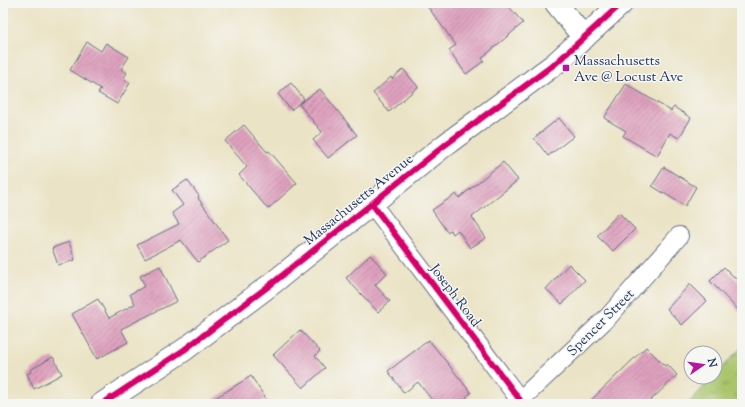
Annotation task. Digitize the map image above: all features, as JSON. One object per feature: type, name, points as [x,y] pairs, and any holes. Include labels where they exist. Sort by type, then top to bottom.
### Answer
[{"type":"main road","points":[[556,3],[584,38]]},
{"type":"main road","name":"Massachusetts Avenue","points":[[102,404],[184,350],[274,282],[445,145],[556,63],[622,3]]},
{"type":"street","name":"Joseph Road","points":[[372,204],[518,402]]},
{"type":"street","name":"Spencer Street","points":[[518,402],[609,316],[679,236]]},
{"type":"green space","points":[[742,347],[742,404],[688,404],[706,385],[723,385],[723,367]]},
{"type":"building","points":[[425,3],[506,3],[523,23],[482,58],[484,61],[466,74],[449,50],[456,45]]},
{"type":"building","points":[[87,42],[101,51],[106,43],[129,57],[121,69],[127,73],[123,79],[130,83],[117,104],[98,93],[101,89],[70,70]]},
{"type":"building","points":[[403,69],[418,87],[389,112],[373,93],[391,77],[392,79]]},
{"type":"building","points":[[291,83],[304,99],[291,110],[278,94]]},
{"type":"building","points":[[626,84],[671,111],[674,107],[691,118],[679,138],[670,133],[657,156],[623,136],[626,131],[604,118]]},
{"type":"building","points":[[320,89],[357,135],[328,158],[313,140],[322,132],[299,104]]},
{"type":"building","points":[[559,118],[574,136],[548,156],[534,138]]},
{"type":"building","points":[[244,125],[267,152],[269,151],[297,183],[268,209],[239,175],[247,167],[225,141]]},
{"type":"building","points":[[503,162],[518,180],[472,217],[486,238],[470,248],[458,230],[453,234],[451,230],[447,232],[432,210],[456,194],[459,198]]},
{"type":"building","points":[[664,167],[696,187],[685,206],[652,186]]},
{"type":"building","points":[[187,180],[228,240],[198,262],[181,240],[145,259],[137,245],[179,224],[172,213],[183,205],[172,190]]},
{"type":"building","points":[[619,213],[635,229],[613,251],[597,236]]},
{"type":"building","points":[[69,242],[75,260],[58,265],[52,248]]},
{"type":"building","points":[[370,255],[387,273],[375,285],[390,301],[378,312],[346,278]]},
{"type":"building","points":[[569,264],[585,280],[562,304],[546,289]]},
{"type":"building","points":[[160,266],[177,301],[121,329],[128,342],[97,359],[72,314],[98,299],[109,318],[135,304],[130,294],[145,286],[140,276]]},
{"type":"building","points":[[724,267],[742,285],[742,314],[710,281]]},
{"type":"building","points":[[690,284],[707,301],[682,325],[667,309]]},
{"type":"building","points":[[300,330],[320,351],[315,356],[325,368],[303,388],[273,355]]},
{"type":"building","points":[[429,340],[471,393],[466,397],[471,404],[435,404],[418,382],[404,393],[388,371]]},
{"type":"building","points":[[646,347],[665,366],[667,364],[677,375],[647,404],[587,404]]},
{"type":"building","points":[[53,357],[62,374],[34,389],[27,374],[31,372],[30,370]]},
{"type":"building","points":[[251,376],[266,399],[258,404],[206,404]]},
{"type":"cycle path","points":[[102,404],[184,350],[274,282],[445,145],[556,63],[622,3]]},
{"type":"cycle path","points":[[372,204],[520,400]]},
{"type":"place","name":"Massachusetts Ave @ Locust Ave","points":[[566,68]]}]
